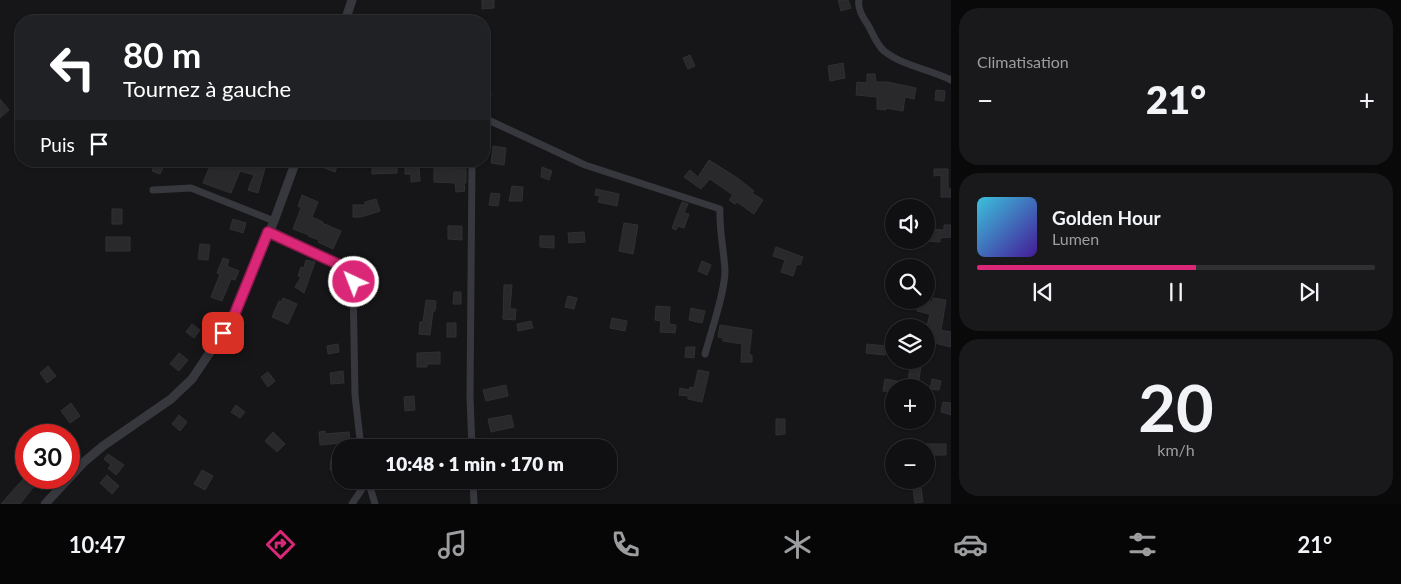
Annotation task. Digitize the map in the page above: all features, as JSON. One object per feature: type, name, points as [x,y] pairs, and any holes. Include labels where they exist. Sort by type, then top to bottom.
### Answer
[{"type":"street","points":[[347,15],[352,0]]},
{"type":"street","points":[[859,0],[858,5],[883,50],[909,65],[940,74],[951,80]]},
{"type":"street","points":[[490,121],[586,165],[720,209],[719,222],[725,272],[705,354]]},
{"type":"street","points":[[45,504],[84,462],[164,404],[192,379],[233,318],[274,221],[294,167]]},
{"type":"street","points":[[472,167],[470,387],[472,439]]},
{"type":"street","points":[[153,190],[191,188],[274,221]]},
{"type":"street","points":[[268,232],[342,266],[354,282],[354,395],[360,439]]},
{"type":"street","points":[[352,504],[362,489]]},
{"type":"street","points":[[371,489],[375,504]]},
{"type":"street","points":[[473,489],[474,504]]},
{"type":"building","points":[[482,0],[494,0],[494,8],[482,9]]},
{"type":"building","points":[[838,0],[848,0],[851,8],[841,11]]},
{"type":"building","points":[[690,55],[695,66],[688,69],[683,58]]},
{"type":"building","points":[[843,63],[845,78],[830,81],[828,66]]},
{"type":"building","points":[[867,74],[875,74],[876,82],[887,82],[916,88],[914,99],[905,97],[903,111],[886,108],[886,110],[877,109],[877,97],[856,95],[857,82],[867,83]]},
{"type":"building","points":[[936,90],[945,91],[944,101],[935,100]]},
{"type":"building","points":[[0,99],[9,110],[0,118]]},
{"type":"building","points":[[493,146],[506,148],[504,165],[491,163]]},
{"type":"building","points":[[709,160],[736,177],[754,191],[752,193],[763,200],[754,214],[737,202],[735,204],[729,200],[733,195],[710,179],[701,189],[684,177],[690,170],[698,177]]},
{"type":"building","points":[[154,167],[163,167],[160,174],[152,171]]},
{"type":"building","points":[[210,167],[265,167],[258,193],[248,190],[254,175],[240,171],[231,193],[203,183]]},
{"type":"building","points":[[322,167],[337,167],[335,172]]},
{"type":"building","points":[[372,167],[397,167],[397,173],[372,174]]},
{"type":"building","points":[[405,167],[419,167],[420,181],[411,182],[411,174],[405,174]]},
{"type":"building","points":[[459,167],[466,167],[465,191],[456,192],[455,183],[434,182],[434,168],[459,169]]},
{"type":"building","points":[[542,167],[552,171],[549,180],[541,177]]},
{"type":"building","points":[[934,169],[948,169],[948,189],[951,189],[951,197],[941,197],[941,175],[934,176]]},
{"type":"building","points":[[512,186],[523,187],[522,201],[509,201]]},
{"type":"building","points":[[596,189],[619,194],[617,206],[598,202],[600,196],[595,195]]},
{"type":"building","points":[[491,193],[500,194],[498,206],[489,205]]},
{"type":"building","points":[[302,195],[318,202],[312,217],[341,231],[333,249],[318,242],[319,240],[309,235],[293,229],[301,208],[298,206]]},
{"type":"building","points":[[376,199],[380,211],[361,217],[353,217],[353,205],[365,205],[365,202]]},
{"type":"building","points":[[682,202],[688,204],[684,213],[689,214],[684,228],[678,226],[676,230],[672,228]]},
{"type":"building","points":[[112,209],[122,209],[122,224],[112,224]]},
{"type":"building","points":[[233,219],[246,223],[243,233],[230,229]]},
{"type":"building","points":[[624,223],[638,225],[633,254],[619,251]]},
{"type":"building","points":[[944,225],[951,225],[951,237],[940,238],[940,242],[935,242],[935,229],[944,230]]},
{"type":"building","points":[[448,226],[462,226],[462,240],[448,239]]},
{"type":"building","points":[[584,232],[585,242],[569,243],[568,233]]},
{"type":"building","points":[[540,236],[554,236],[554,248],[540,247]]},
{"type":"building","points":[[106,237],[130,237],[130,251],[106,251]]},
{"type":"building","points":[[200,244],[210,245],[208,260],[198,259]]},
{"type":"building","points":[[776,247],[803,257],[800,265],[797,264],[793,276],[781,272],[785,260],[773,256]]},
{"type":"building","points":[[223,258],[229,260],[227,266],[239,271],[235,280],[231,279],[222,301],[211,297],[220,274],[217,273]]},
{"type":"building","points":[[306,260],[315,262],[304,293],[295,287],[301,277],[298,276],[301,267],[304,268]]},
{"type":"building","points":[[702,261],[711,265],[707,275],[698,271]]},
{"type":"building","points":[[504,285],[512,285],[510,309],[516,309],[515,320],[503,319]]},
{"type":"building","points":[[454,292],[461,292],[461,304],[453,304]]},
{"type":"building","points":[[568,296],[577,298],[574,309],[565,307]]},
{"type":"building","points":[[283,298],[297,304],[288,324],[272,317],[279,301],[281,302]]},
{"type":"building","points":[[935,298],[946,300],[941,330],[951,332],[951,347],[935,343],[935,319],[929,319],[930,314],[917,311],[917,309],[935,309]]},
{"type":"building","points":[[426,300],[436,301],[430,335],[419,334]]},
{"type":"building","points":[[656,306],[670,307],[669,324],[676,325],[675,333],[660,332],[661,321],[655,320]]},
{"type":"building","points":[[691,308],[705,311],[702,323],[689,320]]},
{"type":"building","points":[[612,318],[627,321],[625,331],[610,328]]},
{"type":"building","points":[[531,321],[533,328],[518,331],[517,324]]},
{"type":"building","points":[[447,323],[456,323],[456,337],[447,337]]},
{"type":"building","points":[[192,324],[200,330],[194,338],[186,332]]},
{"type":"building","points":[[720,325],[752,330],[749,355],[752,355],[752,362],[741,362],[742,344],[723,341],[723,338],[718,337]]},
{"type":"building","points":[[338,344],[339,352],[328,354],[327,346]]},
{"type":"building","points":[[867,344],[885,346],[885,355],[866,353]]},
{"type":"building","points":[[686,347],[695,347],[694,358],[685,357]]},
{"type":"building","points":[[440,352],[440,364],[427,364],[427,367],[417,367],[417,353]]},
{"type":"building","points":[[179,353],[188,360],[179,371],[170,364]]},
{"type":"building","points":[[48,366],[56,376],[47,383],[40,373]]},
{"type":"building","points":[[909,369],[920,369],[919,379],[908,379]]},
{"type":"building","points":[[698,370],[709,372],[702,402],[688,399],[688,396],[679,395],[680,388],[689,390],[690,387],[694,388]]},
{"type":"building","points":[[343,371],[344,383],[331,384],[330,373]]},
{"type":"building","points":[[268,372],[275,381],[268,387],[261,377]]},
{"type":"building","points":[[935,380],[941,381],[939,390],[935,390]]},
{"type":"building","points":[[506,385],[508,396],[486,401],[483,390]]},
{"type":"building","points":[[414,396],[415,410],[405,411],[404,397]]},
{"type":"building","points":[[943,402],[951,403],[951,415],[941,412]]},
{"type":"building","points":[[71,403],[80,416],[70,423],[61,411]]},
{"type":"building","points":[[236,405],[245,412],[240,418],[231,412]]},
{"type":"building","points":[[179,415],[187,422],[180,431],[172,424]]},
{"type":"building","points":[[511,415],[514,427],[491,432],[488,419]]},
{"type":"building","points":[[776,419],[785,419],[785,434],[776,435]]},
{"type":"building","points":[[325,431],[325,434],[349,432],[350,439],[332,439],[332,444],[320,445],[319,432]]},
{"type":"building","points":[[273,432],[285,444],[277,452],[265,441]]},
{"type":"building","points":[[935,444],[946,444],[946,455],[935,455]]},
{"type":"building","points":[[108,454],[124,465],[116,475],[108,468],[111,465],[104,459]]},
{"type":"building","points":[[331,458],[332,458],[332,470],[330,470]]},
{"type":"building","points":[[202,470],[213,476],[205,490],[194,484]]},
{"type":"building","points":[[107,475],[119,486],[112,494],[100,483]]},
{"type":"building","points":[[15,488],[32,489],[20,504],[1,504]]},
{"type":"building","points":[[913,489],[921,489],[923,502],[915,503]]},
{"type":"route","points":[[223,333],[233,318],[268,232],[342,266],[354,282]]}]
